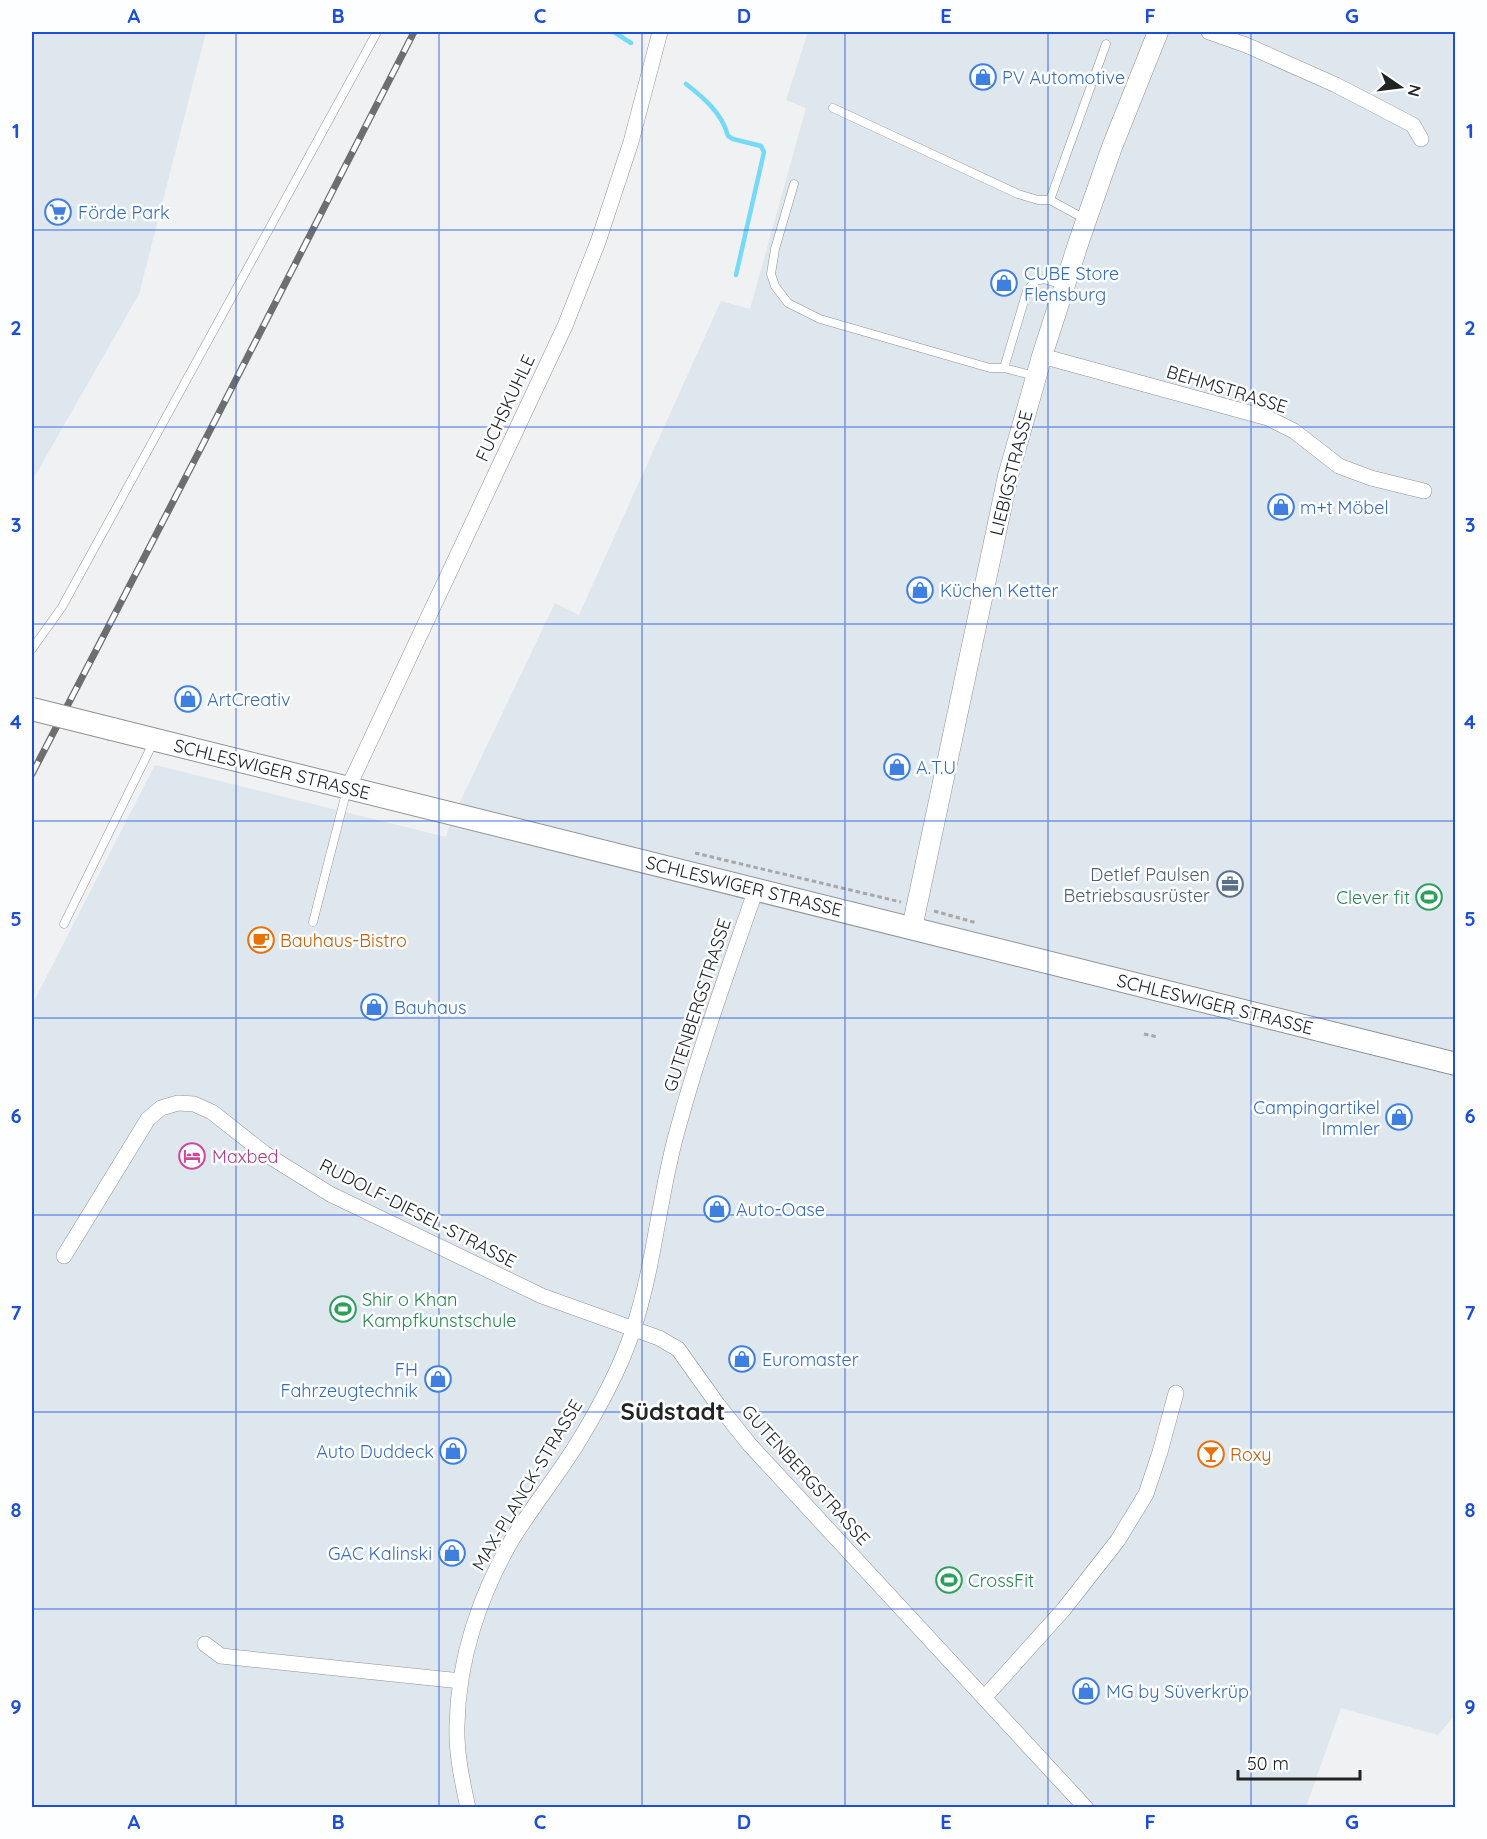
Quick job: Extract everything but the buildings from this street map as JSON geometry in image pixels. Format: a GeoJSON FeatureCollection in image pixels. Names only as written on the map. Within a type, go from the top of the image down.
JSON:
{"type":"FeatureCollection","features":[{"type":"Feature","properties":{"kind":"main road","name":"SCHLESWIGER STRASSE"},"geometry":{"type":"LineString","coordinates":[[32,709],[1455,1064]]}},
{"type":"Feature","properties":{"kind":"street","name":"FUCHSKUHLE"},"geometry":{"type":"LineString","coordinates":[[348,788],[565,326],[598,242],[631,142],[660,32]]}},
{"type":"Feature","properties":{"kind":"street","name":"LIEBIGSTRASSE"},"geometry":{"type":"LineString","coordinates":[[912,928],[1008,476],[1042,356],[1086,220],[1112,147],[1158,32]]}},
{"type":"Feature","properties":{"kind":"street"},"geometry":{"type":"LineString","coordinates":[[1209,32],[1246,45],[1336,85],[1413,124],[1421,139]]}},
{"type":"Feature","properties":{"kind":"street","name":"BEHMSTRASSE"},"geometry":{"type":"LineString","coordinates":[[1042,356],[1268,418],[1294,431],[1339,466],[1371,478],[1424,491]]}},
{"type":"Feature","properties":{"kind":"street","name":"GUTENBERGSTRASSE"},"geometry":{"type":"LineString","coordinates":[[756,889],[678,1128],[664,1187],[648,1277],[634,1329],[659,1338],[678,1349],[717,1405],[750,1445],[1086,1808]]}},
{"type":"Feature","properties":{"kind":"street","name":"RUDOLF-DIESEL-STRASSE"},"geometry":{"type":"LineString","coordinates":[[64,1256],[148,1119],[161,1108],[178,1103],[194,1104],[212,1112],[264,1153],[330,1194],[542,1296],[634,1329]]}},
{"type":"Feature","properties":{"kind":"street","name":"MAX-PLANCK-STRASSE"},"geometry":{"type":"LineString","coordinates":[[468,1808],[460,1774],[457,1725],[461,1681],[469,1640],[478,1613],[497,1567],[523,1523],[576,1445],[620,1363],[634,1329]]}},
{"type":"Feature","properties":{"kind":"street"},"geometry":{"type":"LineString","coordinates":[[984,1698],[1064,1609],[1118,1540],[1146,1494],[1176,1394]]}},
{"type":"Feature","properties":{"kind":"street"},"geometry":{"type":"LineString","coordinates":[[205,1644],[221,1656],[461,1681]]}},
{"type":"Feature","properties":{"kind":"lane"},"geometry":{"type":"LineString","coordinates":[[32,649],[62,608],[377,32]]}},
{"type":"Feature","properties":{"kind":"lane"},"geometry":{"type":"LineString","coordinates":[[1050,200],[1106,44]]}},
{"type":"Feature","properties":{"kind":"lane"},"geometry":{"type":"LineString","coordinates":[[833,108],[1018,194],[1038,200],[1050,200],[1086,220]]}},
{"type":"Feature","properties":{"kind":"lane"},"geometry":{"type":"LineString","coordinates":[[794,184],[775,249],[771,274],[788,303],[820,319],[990,368],[1004,368],[1036,377]]}},
{"type":"Feature","properties":{"kind":"lane"},"geometry":{"type":"LineString","coordinates":[[1004,368],[1027,291],[1035,281],[1044,279],[1065,285]]}},
{"type":"Feature","properties":{"kind":"lane"},"geometry":{"type":"LineString","coordinates":[[64,924],[155,740]]}},
{"type":"Feature","properties":{"kind":"lane"},"geometry":{"type":"LineString","coordinates":[[314,922],[348,788]]}},
{"type":"Feature","properties":{"kind":"path"},"geometry":{"type":"LineString","coordinates":[[1144,1034],[1158,1037]]}},
{"type":"Feature","properties":{"kind":"shaded area"},"geometry":{"type":"Polygon","coordinates":[[[32,32],[206,32],[139,294],[32,481],[32,32]]]}},
{"type":"Feature","properties":{"kind":"shaded area"},"geometry":{"type":"Polygon","coordinates":[[[808,32],[1455,32],[1456,1714],[1438,1735],[1341,1708],[1306,1807],[32,1807],[32,1005],[155,765],[446,837],[450,823],[555,603],[579,615],[721,301],[750,309],[806,108],[786,100],[808,32]]]}},
{"type":"Feature","properties":{"kind":"waterway"},"geometry":{"type":"LineString","coordinates":[[614,32],[631,43]]}},
{"type":"Feature","properties":{"kind":"waterway"},"geometry":{"type":"LineString","coordinates":[[686,84],[717,113],[728,136],[761,146],[764,152],[736,275]]}},
{"type":"Feature","properties":{"kind":"railway"},"geometry":{"type":"LineString","coordinates":[[32,774],[414,32]]}},
{"type":"Feature","properties":{"kind":"place","name":"PV Automotive"},"geometry":{"type":"Point","coordinates":[983,77]}},
{"type":"Feature","properties":{"kind":"place","name":"Förde Park"},"geometry":{"type":"Point","coordinates":[58,212]}},
{"type":"Feature","properties":{"kind":"place","name":"CUBE Store Flensburg"},"geometry":{"type":"Point","coordinates":[1004,283]}},
{"type":"Feature","properties":{"kind":"place","name":"m+t Möbel"},"geometry":{"type":"Point","coordinates":[1281,507]}},
{"type":"Feature","properties":{"kind":"place","name":"Küchen Ketter"},"geometry":{"type":"Point","coordinates":[920,590]}},
{"type":"Feature","properties":{"kind":"place","name":"ArtCreativ"},"geometry":{"type":"Point","coordinates":[188,699]}},
{"type":"Feature","properties":{"kind":"place","name":"A.T.U"},"geometry":{"type":"Point","coordinates":[897,767]}},
{"type":"Feature","properties":{"kind":"place","name":"Detlef Paulsen Betriebsausrüster"},"geometry":{"type":"Point","coordinates":[1230,884]}},
{"type":"Feature","properties":{"kind":"place","name":"Clever fit"},"geometry":{"type":"Point","coordinates":[1429,897]}},
{"type":"Feature","properties":{"kind":"place","name":"Bauhaus-Bistro"},"geometry":{"type":"Point","coordinates":[261,940]}},
{"type":"Feature","properties":{"kind":"place","name":"Bauhaus"},"geometry":{"type":"Point","coordinates":[374,1007]}},
{"type":"Feature","properties":{"kind":"place","name":"Campingartikel Immler"},"geometry":{"type":"Point","coordinates":[1399,1117]}},
{"type":"Feature","properties":{"kind":"place","name":"Maxbed"},"geometry":{"type":"Point","coordinates":[192,1156]}},
{"type":"Feature","properties":{"kind":"place","name":"Auto-Oase"},"geometry":{"type":"Point","coordinates":[717,1209]}},
{"type":"Feature","properties":{"kind":"place","name":"Shir o Khan Kampfkunstschule"},"geometry":{"type":"Point","coordinates":[343,1309]}},
{"type":"Feature","properties":{"kind":"place","name":"Euromaster"},"geometry":{"type":"Point","coordinates":[742,1359]}},
{"type":"Feature","properties":{"kind":"place","name":"FH Fahrzeugtechnik"},"geometry":{"type":"Point","coordinates":[438,1379]}},
{"type":"Feature","properties":{"kind":"place","name":"Auto Duddeck"},"geometry":{"type":"Point","coordinates":[453,1451]}},
{"type":"Feature","properties":{"kind":"place","name":"Roxy"},"geometry":{"type":"Point","coordinates":[1211,1454]}},
{"type":"Feature","properties":{"kind":"place","name":"GAC Kalinski"},"geometry":{"type":"Point","coordinates":[452,1553]}},
{"type":"Feature","properties":{"kind":"place","name":"CrossFit"},"geometry":{"type":"Point","coordinates":[949,1580]}},
{"type":"Feature","properties":{"kind":"place","name":"MG by Süverkrüp"},"geometry":{"type":"Point","coordinates":[1086,1691]}},
{"type":"Feature","properties":{"kind":"district","name":"Südstadt"},"geometry":{"type":"Point","coordinates":[673,1411]}}]}
